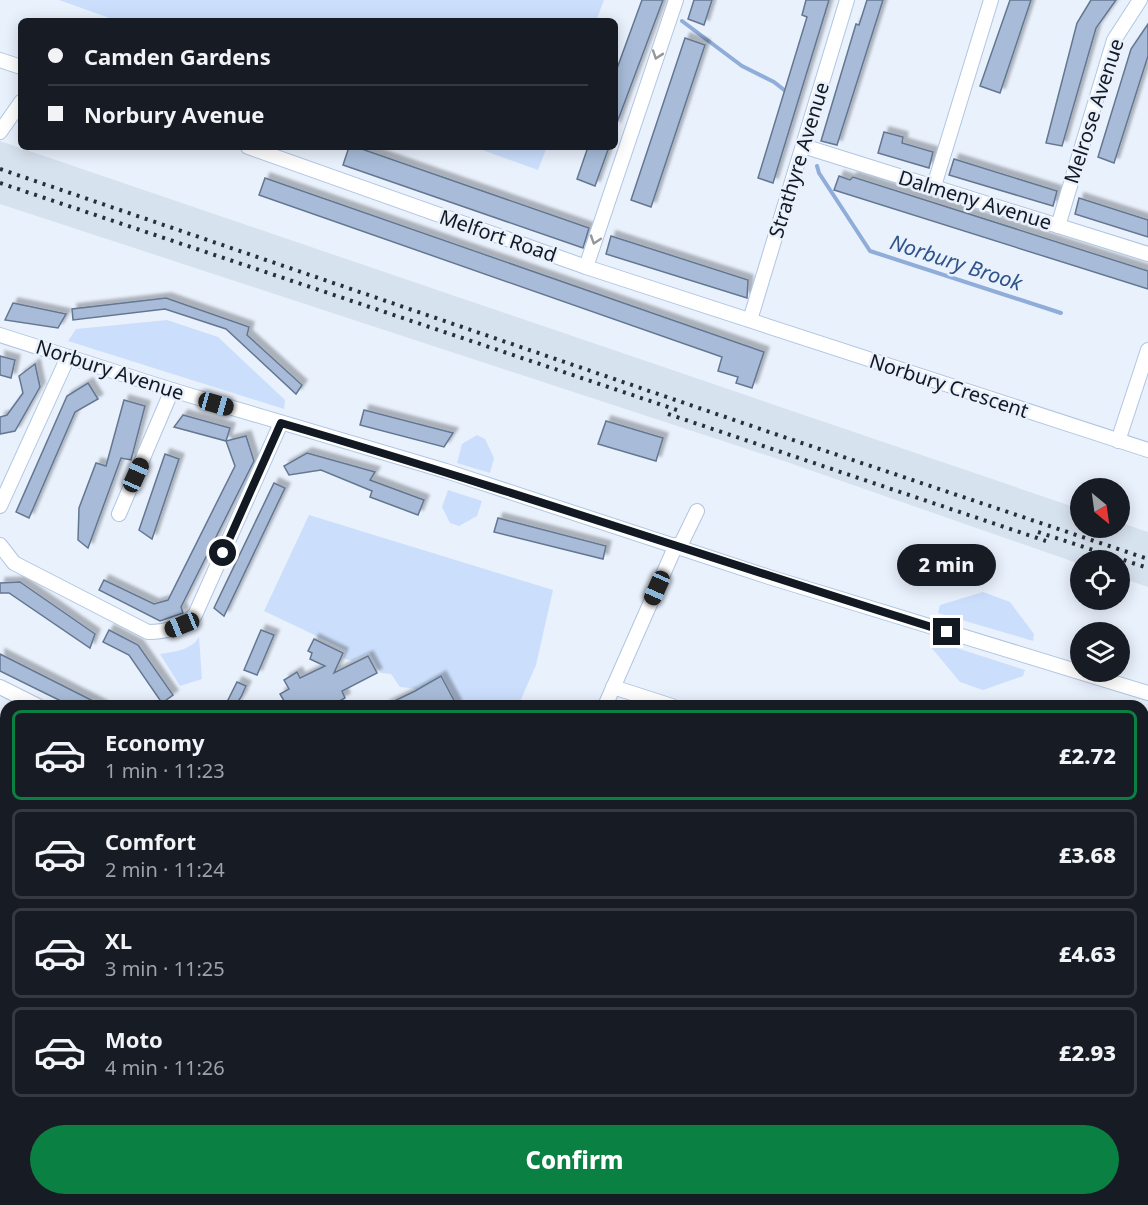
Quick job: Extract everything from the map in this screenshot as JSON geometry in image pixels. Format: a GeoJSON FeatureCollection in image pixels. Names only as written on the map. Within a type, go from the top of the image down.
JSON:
{"type":"FeatureCollection","features":[{"type":"Feature","properties":{"kind":"street"},"geometry":{"type":"LineString","coordinates":[[586,267],[676,0]]}},
{"type":"Feature","properties":{"kind":"street","name":"Strathyre Avenue"},"geometry":{"type":"LineString","coordinates":[[750,320],[847,0]]}},
{"type":"Feature","properties":{"kind":"street"},"geometry":{"type":"LineString","coordinates":[[934,186],[991,0]]}},
{"type":"Feature","properties":{"kind":"street","name":"Melrose Avenue"},"geometry":{"type":"LineString","coordinates":[[1058,225],[1114,40],[1140,0]]}},
{"type":"Feature","properties":{"kind":"street"},"geometry":{"type":"LineString","coordinates":[[0,60],[18,66]]}},
{"type":"Feature","properties":{"kind":"street"},"geometry":{"type":"LineString","coordinates":[[0,132],[18,106]]}},
{"type":"Feature","properties":{"kind":"street","name":"Dalmeny Avenue"},"geometry":{"type":"LineString","coordinates":[[803,146],[1148,254]]}},
{"type":"Feature","properties":{"kind":"street","name":"Melfort Road"},"geometry":{"type":"LineString","coordinates":[[256,150],[586,267],[750,320]]}},
{"type":"Feature","properties":{"kind":"street","name":"Norbury Crescent"},"geometry":{"type":"LineString","coordinates":[[750,320],[1148,450]]}},
{"type":"Feature","properties":{"kind":"street","name":"Norbury Avenue"},"geometry":{"type":"LineString","coordinates":[[0,335],[172,390],[446,471],[678,545],[769,577],[1148,693]]}},
{"type":"Feature","properties":{"kind":"street"},"geometry":{"type":"LineString","coordinates":[[1118,441],[1148,350]]}},
{"type":"Feature","properties":{"kind":"street"},"geometry":{"type":"LineString","coordinates":[[0,506],[68,357]]}},
{"type":"Feature","properties":{"kind":"street"},"geometry":{"type":"LineString","coordinates":[[119,514],[172,390]]}},
{"type":"Feature","properties":{"kind":"street"},"geometry":{"type":"LineString","coordinates":[[0,545],[14,563],[148,632],[164,632],[182,625],[195,615],[281,423]]}},
{"type":"Feature","properties":{"kind":"street"},"geometry":{"type":"LineString","coordinates":[[608,700],[678,545],[697,511]]}},
{"type":"Feature","properties":{"kind":"street"},"geometry":{"type":"LineString","coordinates":[[0,687],[26,700]]}},
{"type":"Feature","properties":{"kind":"street"},"geometry":{"type":"LineString","coordinates":[[614,687],[654,700]]}},
{"type":"Feature","properties":{"kind":"shaded area"},"geometry":{"type":"Polygon","coordinates":[[[59,0],[604,0],[597,18],[110,18],[59,0]]]}},
{"type":"Feature","properties":{"kind":"shaded area"},"geometry":{"type":"Polygon","coordinates":[[[0,141],[18,147],[18,150],[26,150],[1070,506],[1070,538],[1130,538],[1130,526],[1148,532],[1148,587],[1130,581],[1130,550],[1070,550],[1070,561],[784,461],[0,204],[0,141]]]}},
{"type":"Feature","properties":{"kind":"shaded area"},"geometry":{"type":"Polygon","coordinates":[[[482,150],[546,150],[538,170],[482,150]]]}},
{"type":"Feature","properties":{"kind":"shaded area"},"geometry":{"type":"Polygon","coordinates":[[[167,320],[218,337],[285,400],[284,409],[68,341],[76,329],[167,320]]]}},
{"type":"Feature","properties":{"kind":"shaded area"},"geometry":{"type":"Polygon","coordinates":[[[477,435],[485,439],[494,458],[490,473],[457,463],[462,444],[477,435]]]}},
{"type":"Feature","properties":{"kind":"shaded area"},"geometry":{"type":"Polygon","coordinates":[[[448,490],[482,501],[477,516],[459,526],[450,523],[442,507],[448,490]]]}},
{"type":"Feature","properties":{"kind":"shaded area"},"geometry":{"type":"Polygon","coordinates":[[[309,515],[553,590],[536,665],[521,700],[454,700],[442,676],[417,689],[400,687],[391,674],[381,673],[369,653],[352,661],[343,658],[346,650],[264,611],[309,515]]]}},
{"type":"Feature","properties":{"kind":"shaded area"},"geometry":{"type":"Polygon","coordinates":[[[983,592],[1010,602],[1034,634],[1033,641],[938,613],[940,605],[983,592]]]}},
{"type":"Feature","properties":{"kind":"shaded area"},"geometry":{"type":"Polygon","coordinates":[[[199,637],[202,679],[180,686],[160,654],[187,648],[199,637]]]}},
{"type":"Feature","properties":{"kind":"shaded area"},"geometry":{"type":"Polygon","coordinates":[[[932,640],[1025,670],[1023,676],[983,690],[960,682],[930,646],[932,640]]]}},
{"type":"Feature","properties":{"kind":"building"},"geometry":{"type":"Polygon","coordinates":[[[642,0],[663,0],[618,120],[618,66],[642,0]]]}},
{"type":"Feature","properties":{"kind":"building"},"geometry":{"type":"Polygon","coordinates":[[[694,0],[712,0],[704,25],[688,19],[694,0]]]}},
{"type":"Feature","properties":{"kind":"building"},"geometry":{"type":"Polygon","coordinates":[[[806,0],[829,0],[773,183],[758,178],[807,17],[802,15],[806,0]]]}},
{"type":"Feature","properties":{"kind":"building"},"geometry":{"type":"Polygon","coordinates":[[[867,0],[883,0],[837,145],[821,141],[856,24],[859,25],[867,0]]]}},
{"type":"Feature","properties":{"kind":"building"},"geometry":{"type":"Polygon","coordinates":[[[1010,0],[1031,0],[1000,93],[980,86],[1010,0]]]}},
{"type":"Feature","properties":{"kind":"building"},"geometry":{"type":"Polygon","coordinates":[[[1091,0],[1116,0],[1096,28],[1062,146],[1046,143],[1077,23],[1091,0]]]}},
{"type":"Feature","properties":{"kind":"building"},"geometry":{"type":"Polygon","coordinates":[[[1148,24],[1148,56],[1114,163],[1098,157],[1131,49],[1148,24]]]}},
{"type":"Feature","properties":{"kind":"building"},"geometry":{"type":"Polygon","coordinates":[[[685,38],[705,45],[651,207],[631,200],[685,38]]]}},
{"type":"Feature","properties":{"kind":"building"},"geometry":{"type":"Polygon","coordinates":[[[884,132],[903,137],[902,143],[933,152],[929,168],[878,153],[884,132]]]}},
{"type":"Feature","properties":{"kind":"building"},"geometry":{"type":"Polygon","coordinates":[[[348,150],[365,150],[589,228],[583,248],[343,165],[348,150]]]}},
{"type":"Feature","properties":{"kind":"building"},"geometry":{"type":"Polygon","coordinates":[[[587,150],[608,150],[595,186],[577,179],[587,150]]]}},
{"type":"Feature","properties":{"kind":"building"},"geometry":{"type":"Polygon","coordinates":[[[954,159],[1057,191],[1053,206],[949,175],[954,159]]]}},
{"type":"Feature","properties":{"kind":"building"},"geometry":{"type":"Polygon","coordinates":[[[839,176],[850,180],[853,177],[1148,271],[1148,289],[834,190],[839,176]]]}},
{"type":"Feature","properties":{"kind":"building"},"geometry":{"type":"Polygon","coordinates":[[[265,178],[764,352],[752,388],[736,383],[738,377],[718,371],[722,357],[259,195],[265,178]]]}},
{"type":"Feature","properties":{"kind":"building"},"geometry":{"type":"Polygon","coordinates":[[[1079,198],[1148,220],[1148,237],[1075,214],[1079,198]]]}},
{"type":"Feature","properties":{"kind":"building"},"geometry":{"type":"Polygon","coordinates":[[[611,236],[748,280],[747,298],[606,254],[611,236]]]}},
{"type":"Feature","properties":{"kind":"building"},"geometry":{"type":"Polygon","coordinates":[[[166,298],[249,327],[247,335],[302,385],[296,394],[226,329],[165,309],[73,320],[72,309],[166,298]]]}},
{"type":"Feature","properties":{"kind":"building"},"geometry":{"type":"Polygon","coordinates":[[[13,303],[66,314],[58,328],[5,320],[13,303]]]}},
{"type":"Feature","properties":{"kind":"building"},"geometry":{"type":"Polygon","coordinates":[[[0,356],[15,360],[11,378],[0,375],[0,356]]]}},
{"type":"Feature","properties":{"kind":"building"},"geometry":{"type":"Polygon","coordinates":[[[35,364],[40,387],[15,431],[0,434],[0,417],[7,415],[23,393],[19,376],[35,364]]]}},
{"type":"Feature","properties":{"kind":"building"},"geometry":{"type":"Polygon","coordinates":[[[88,383],[98,399],[75,412],[29,518],[16,512],[67,396],[88,383]]]}},
{"type":"Feature","properties":{"kind":"building"},"geometry":{"type":"Polygon","coordinates":[[[124,400],[145,406],[131,460],[121,458],[88,548],[78,540],[79,508],[96,463],[106,466],[124,400]]]}},
{"type":"Feature","properties":{"kind":"building"},"geometry":{"type":"Polygon","coordinates":[[[364,410],[453,433],[444,447],[360,425],[364,410]]]}},
{"type":"Feature","properties":{"kind":"building"},"geometry":{"type":"Polygon","coordinates":[[[183,415],[230,428],[226,441],[174,427],[183,415]]]}},
{"type":"Feature","properties":{"kind":"building"},"geometry":{"type":"Polygon","coordinates":[[[606,421],[663,438],[656,461],[598,444],[606,421]]]}},
{"type":"Feature","properties":{"kind":"building"},"geometry":{"type":"Polygon","coordinates":[[[246,436],[254,461],[181,607],[183,613],[160,621],[99,590],[104,580],[154,604],[168,600],[235,466],[226,441],[246,436]]]}},
{"type":"Feature","properties":{"kind":"building"},"geometry":{"type":"Polygon","coordinates":[[[307,453],[375,472],[370,480],[424,500],[418,515],[370,497],[372,491],[321,470],[289,475],[284,466],[307,453]]]}},
{"type":"Feature","properties":{"kind":"building"},"geometry":{"type":"Polygon","coordinates":[[[165,454],[179,459],[152,539],[139,530],[165,454]]]}},
{"type":"Feature","properties":{"kind":"building"},"geometry":{"type":"Polygon","coordinates":[[[274,483],[285,488],[224,616],[214,608],[274,483]]]}},
{"type":"Feature","properties":{"kind":"building"},"geometry":{"type":"Polygon","coordinates":[[[498,518],[606,546],[603,559],[494,532],[498,518]]]}},
{"type":"Feature","properties":{"kind":"building"},"geometry":{"type":"Polygon","coordinates":[[[20,582],[95,634],[90,648],[9,593],[0,593],[0,583],[20,582]]]}},
{"type":"Feature","properties":{"kind":"building"},"geometry":{"type":"Polygon","coordinates":[[[109,630],[138,645],[173,695],[166,700],[160,700],[129,655],[103,642],[109,630]]]}},
{"type":"Feature","properties":{"kind":"building"},"geometry":{"type":"Polygon","coordinates":[[[261,630],[274,635],[257,675],[244,670],[261,630]]]}},
{"type":"Feature","properties":{"kind":"building"},"geometry":{"type":"Polygon","coordinates":[[[314,639],[343,653],[334,673],[368,656],[377,673],[342,691],[345,698],[341,700],[284,700],[280,694],[289,689],[284,680],[297,672],[300,678],[325,666],[310,659],[312,653],[308,651],[314,639]]]}},
{"type":"Feature","properties":{"kind":"building"},"geometry":{"type":"Polygon","coordinates":[[[0,654],[91,700],[59,700],[0,671],[0,654]]]}},
{"type":"Feature","properties":{"kind":"building"},"geometry":{"type":"Polygon","coordinates":[[[441,676],[454,700],[396,700],[441,676]]]}},
{"type":"Feature","properties":{"kind":"building"},"geometry":{"type":"Polygon","coordinates":[[[237,682],[246,686],[239,700],[228,700],[237,682]]]}},
{"type":"Feature","properties":{"kind":"waterway","name":"Norbury Brook"},"geometry":{"type":"LineString","coordinates":[[682,21],[742,66],[774,82],[788,93]]}},
{"type":"Feature","properties":{"kind":"waterway","name":"Norbury Brook"},"geometry":{"type":"LineString","coordinates":[[817,166],[819,173],[870,251],[1061,313]]}},
{"type":"Feature","properties":{"kind":"railway"},"geometry":{"type":"LineString","coordinates":[[0,169],[1148,559]]}},
{"type":"Feature","properties":{"kind":"railway"},"geometry":{"type":"LineString","coordinates":[[0,183],[680,411]]}},
{"type":"Feature","properties":{"kind":"railway"},"geometry":{"type":"LineString","coordinates":[[668,414],[1046,541]]}},
{"type":"Feature","properties":{"kind":"railway"},"geometry":{"type":"LineString","coordinates":[[1038,532],[1148,568]]}},
{"type":"Feature","properties":{"kind":"route"},"geometry":{"type":"LineString","coordinates":[[223,553],[281,423],[446,471],[769,577],[947,632]]}}]}
